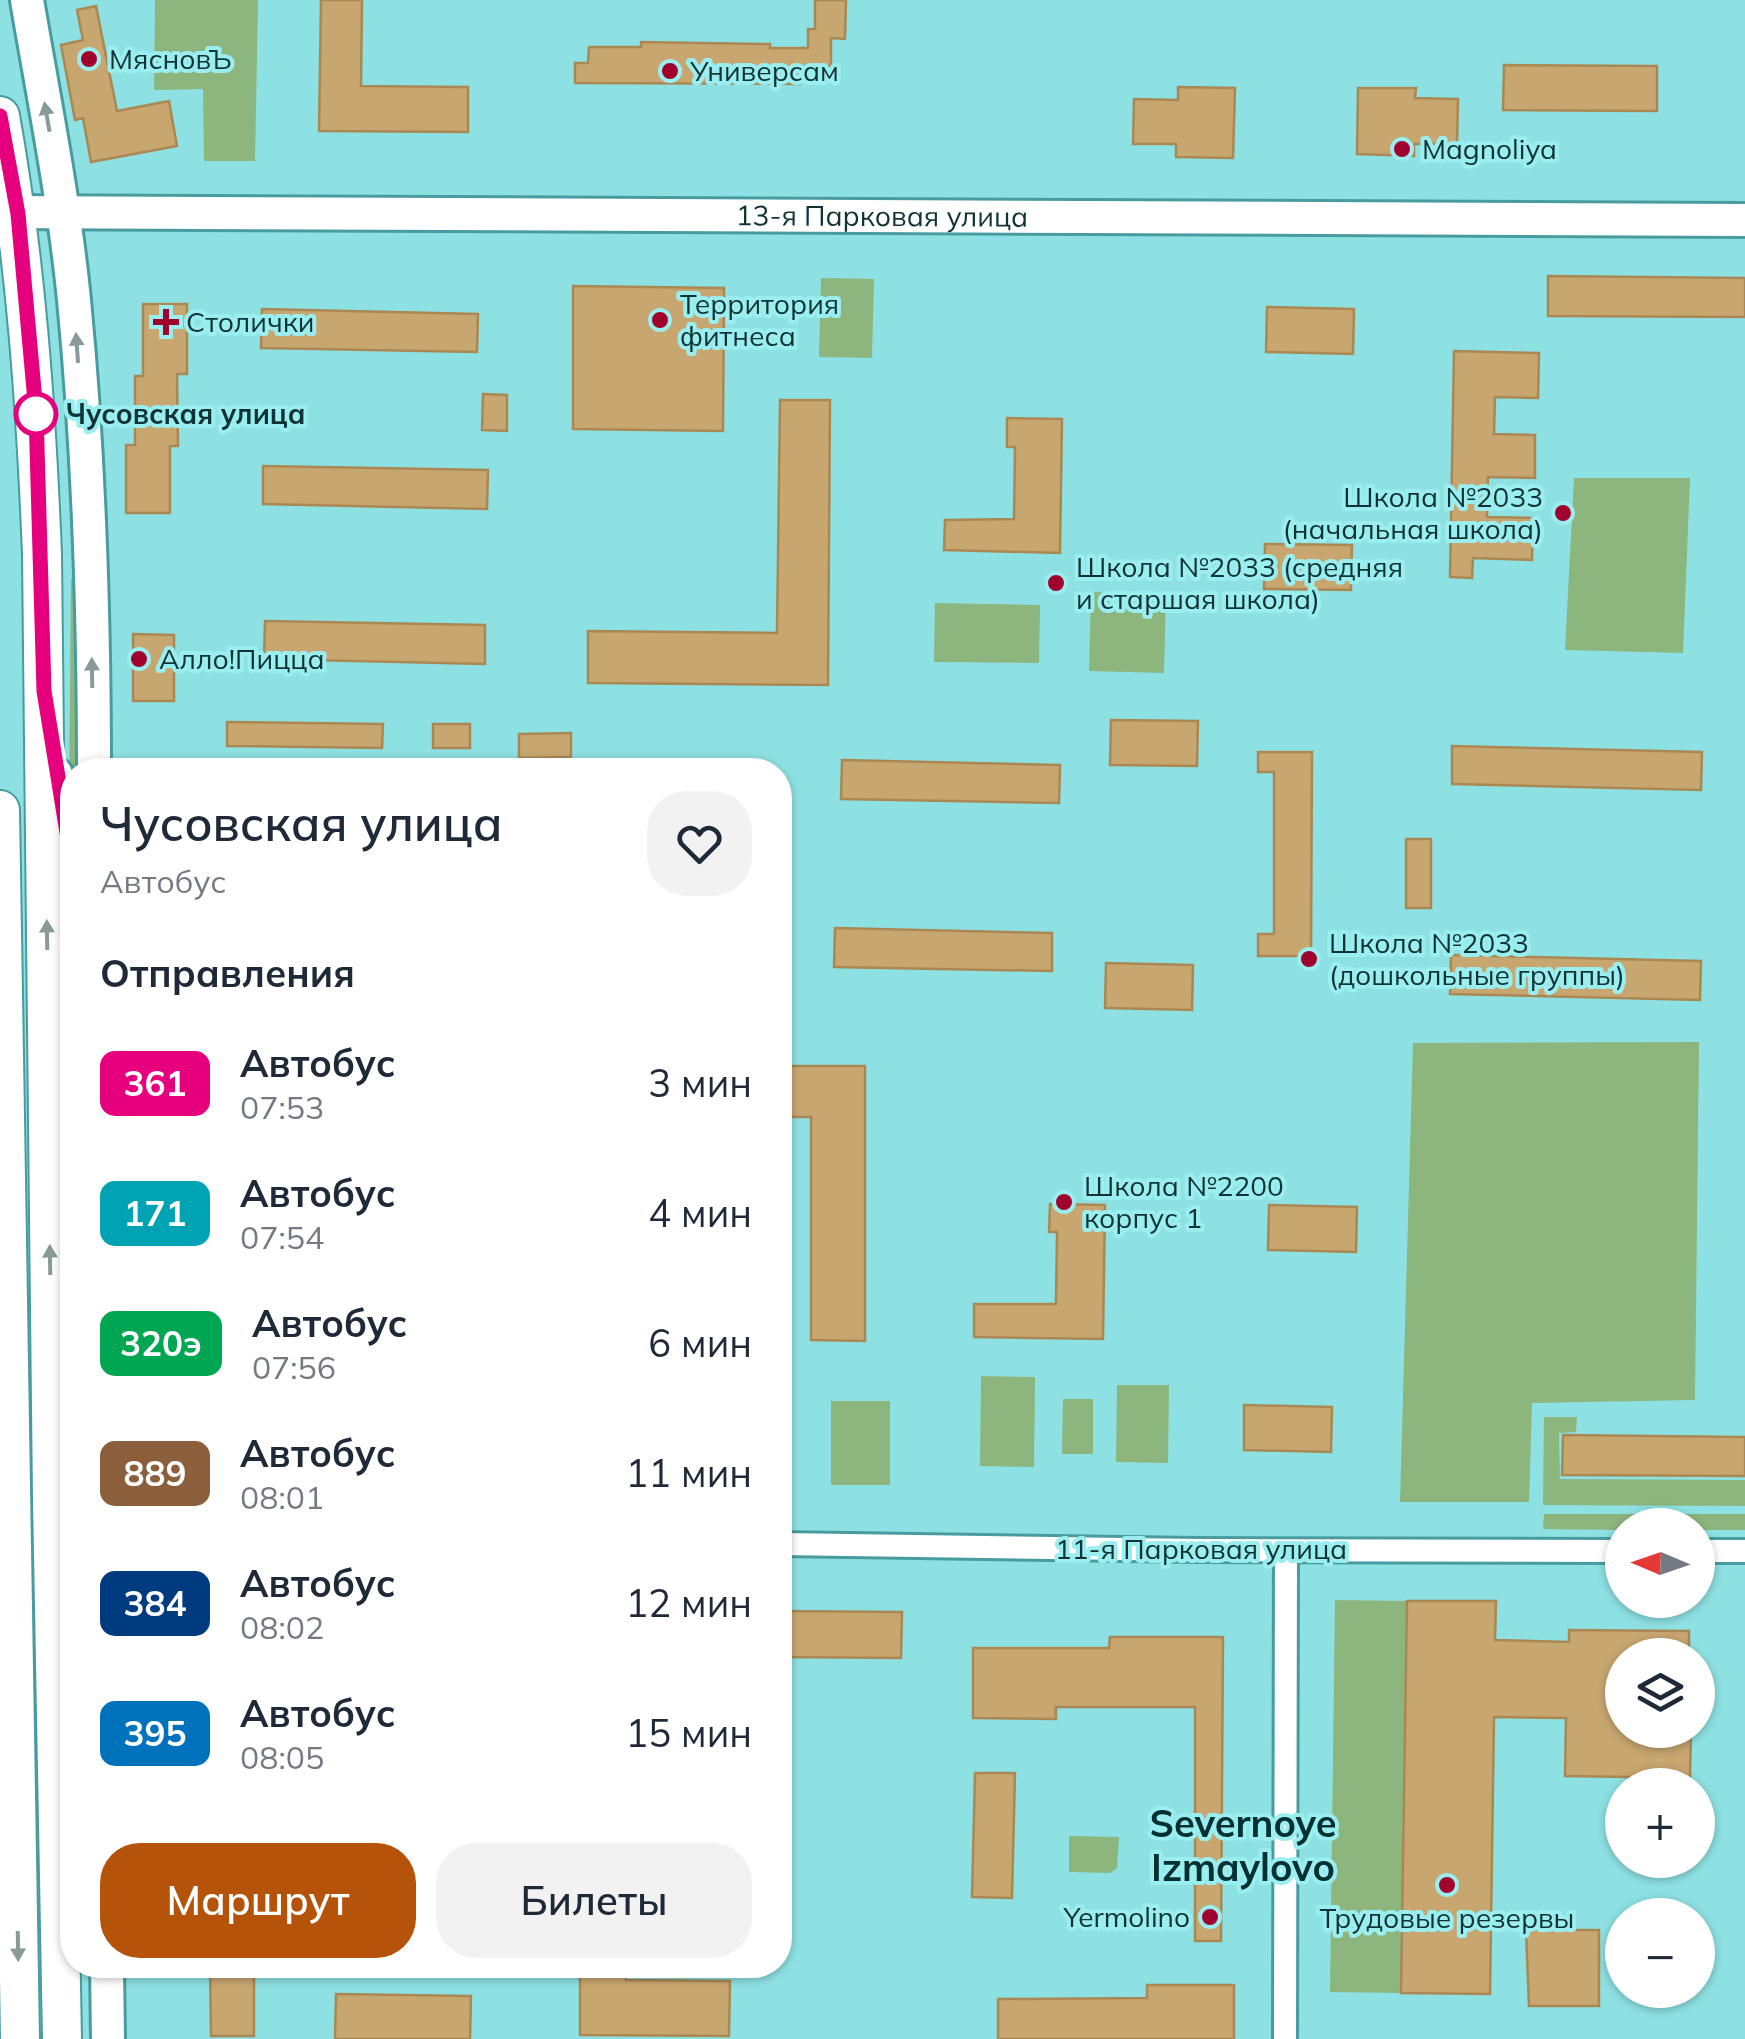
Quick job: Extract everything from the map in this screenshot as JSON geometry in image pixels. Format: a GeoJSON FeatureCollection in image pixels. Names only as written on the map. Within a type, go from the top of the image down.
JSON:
{"type":"FeatureCollection","features":[{"type":"Feature","properties":{"kind":"main road"},"geometry":{"type":"LineString","coordinates":[[0,116],[36,412],[44,691],[60,1931]]}},
{"type":"Feature","properties":{"kind":"main road"},"geometry":{"type":"LineString","coordinates":[[0,810],[20,2039]]}},
{"type":"Feature","properties":{"kind":"main road"},"geometry":{"type":"LineString","coordinates":[[61,1978],[62,2039]]}},
{"type":"Feature","properties":{"kind":"street"},"geometry":{"type":"LineString","coordinates":[[27,0],[64,213],[81,392],[94,758]]}},
{"type":"Feature","properties":{"kind":"street","name":"13-я Парковая улица"},"geometry":{"type":"LineString","coordinates":[[9,213],[1745,220]]}},
{"type":"Feature","properties":{"kind":"street"},"geometry":{"type":"LineString","coordinates":[[44,691],[60,789]]}},
{"type":"Feature","properties":{"kind":"street","name":"11-я Парковая улица"},"geometry":{"type":"LineString","coordinates":[[792,1544],[1605,1551]]}},
{"type":"Feature","properties":{"kind":"street"},"geometry":{"type":"LineString","coordinates":[[1285,2039],[1286,1550]]}},
{"type":"Feature","properties":{"kind":"street"},"geometry":{"type":"LineString","coordinates":[[1715,1551],[1745,1551]]}},
{"type":"Feature","properties":{"kind":"street"},"geometry":{"type":"LineString","coordinates":[[107,1978],[108,2039]]}},
{"type":"Feature","properties":{"kind":"green space"},"geometry":{"type":"Polygon","coordinates":[[[155,0],[258,0],[255,161],[204,161],[203,89],[154,90],[155,0]]]}},
{"type":"Feature","properties":{"kind":"green space"},"geometry":{"type":"Polygon","coordinates":[[[821,278],[874,279],[872,358],[819,357],[821,278]]]}},
{"type":"Feature","properties":{"kind":"green space"},"geometry":{"type":"Polygon","coordinates":[[[1574,478],[1690,478],[1683,653],[1565,650],[1574,478]]]}},
{"type":"Feature","properties":{"kind":"green space"},"geometry":{"type":"Polygon","coordinates":[[[71,578],[78,581],[79,758],[69,758],[71,578]]]}},
{"type":"Feature","properties":{"kind":"green space"},"geometry":{"type":"Polygon","coordinates":[[[1091,592],[1166,594],[1164,673],[1089,671],[1091,592]]]}},
{"type":"Feature","properties":{"kind":"green space"},"geometry":{"type":"Polygon","coordinates":[[[935,603],[1040,605],[1039,663],[934,662],[935,603]]]}},
{"type":"Feature","properties":{"kind":"green space"},"geometry":{"type":"Polygon","coordinates":[[[1699,1042],[1695,1400],[1532,1403],[1529,1502],[1400,1502],[1413,1043],[1699,1042]]]}},
{"type":"Feature","properties":{"kind":"green space"},"geometry":{"type":"Polygon","coordinates":[[[981,1376],[1035,1377],[1034,1467],[980,1466],[981,1376]]]}},
{"type":"Feature","properties":{"kind":"green space"},"geometry":{"type":"Polygon","coordinates":[[[1117,1385],[1169,1385],[1168,1463],[1116,1462],[1117,1385]]]}},
{"type":"Feature","properties":{"kind":"green space"},"geometry":{"type":"Polygon","coordinates":[[[1063,1399],[1093,1399],[1093,1454],[1062,1454],[1063,1399]]]}},
{"type":"Feature","properties":{"kind":"green space"},"geometry":{"type":"Polygon","coordinates":[[[831,1401],[890,1401],[890,1485],[831,1485],[831,1401]]]}},
{"type":"Feature","properties":{"kind":"green space"},"geometry":{"type":"Polygon","coordinates":[[[1544,1417],[1577,1417],[1576,1432],[1559,1433],[1560,1479],[1745,1480],[1745,1506],[1543,1505],[1544,1417]]]}},
{"type":"Feature","properties":{"kind":"green space"},"geometry":{"type":"Polygon","coordinates":[[[1544,1514],[1605,1514],[1605,1530],[1543,1529],[1544,1514]]]}},
{"type":"Feature","properties":{"kind":"green space"},"geometry":{"type":"Polygon","coordinates":[[[1715,1514],[1745,1514],[1745,1530],[1715,1530],[1715,1514]]]}},
{"type":"Feature","properties":{"kind":"green space"},"geometry":{"type":"Polygon","coordinates":[[[1335,1600],[1407,1601],[1401,1993],[1330,1992],[1335,1600]]]}},
{"type":"Feature","properties":{"kind":"green space"},"geometry":{"type":"Polygon","coordinates":[[[1069,1836],[1119,1837],[1117,1868],[1110,1873],[1069,1872],[1069,1836]]]}},
{"type":"Feature","properties":{"kind":"building"},"geometry":{"type":"Polygon","coordinates":[[[321,0],[362,0],[361,86],[468,87],[468,132],[319,131],[321,0]]]}},
{"type":"Feature","properties":{"kind":"building"},"geometry":{"type":"Polygon","coordinates":[[[815,0],[846,0],[845,39],[831,38],[831,66],[800,66],[800,84],[575,83],[575,63],[588,63],[589,47],[641,47],[641,42],[808,48],[808,29],[815,29],[815,0]]]}},
{"type":"Feature","properties":{"kind":"building"},"geometry":{"type":"Polygon","coordinates":[[[96,6],[117,111],[169,101],[177,146],[91,162],[83,118],[75,120],[61,45],[83,40],[77,10],[96,6]]]}},
{"type":"Feature","properties":{"kind":"building"},"geometry":{"type":"Polygon","coordinates":[[[1504,65],[1657,66],[1657,111],[1503,110],[1504,65]]]}},
{"type":"Feature","properties":{"kind":"building"},"geometry":{"type":"Polygon","coordinates":[[[1178,87],[1235,88],[1233,158],[1176,157],[1176,144],[1133,144],[1134,99],[1178,100],[1178,87]]]}},
{"type":"Feature","properties":{"kind":"building"},"geometry":{"type":"Polygon","coordinates":[[[1358,88],[1416,88],[1415,98],[1458,99],[1457,144],[1414,144],[1414,156],[1357,154],[1358,88]]]}},
{"type":"Feature","properties":{"kind":"building"},"geometry":{"type":"Polygon","coordinates":[[[1548,276],[1745,278],[1745,317],[1548,316],[1548,276]]]}},
{"type":"Feature","properties":{"kind":"building"},"geometry":{"type":"Polygon","coordinates":[[[573,286],[724,288],[723,431],[573,429],[573,286]]]}},
{"type":"Feature","properties":{"kind":"building"},"geometry":{"type":"Polygon","coordinates":[[[143,304],[187,304],[187,374],[177,374],[178,446],[170,446],[170,513],[126,513],[126,445],[135,445],[135,376],[143,376],[143,304]]]}},
{"type":"Feature","properties":{"kind":"building"},"geometry":{"type":"Polygon","coordinates":[[[1267,307],[1354,309],[1353,354],[1266,352],[1267,307]]]}},
{"type":"Feature","properties":{"kind":"building"},"geometry":{"type":"Polygon","coordinates":[[[262,309],[478,314],[477,352],[261,348],[262,309]]]}},
{"type":"Feature","properties":{"kind":"building"},"geometry":{"type":"Polygon","coordinates":[[[1454,351],[1539,353],[1538,398],[1495,397],[1494,434],[1535,435],[1535,478],[1488,477],[1487,517],[1533,518],[1532,560],[1473,558],[1472,578],[1450,577],[1454,351]]]}},
{"type":"Feature","properties":{"kind":"building"},"geometry":{"type":"Polygon","coordinates":[[[483,394],[507,395],[507,431],[482,430],[483,394]]]}},
{"type":"Feature","properties":{"kind":"building"},"geometry":{"type":"Polygon","coordinates":[[[780,400],[830,400],[828,685],[588,683],[588,631],[777,633],[780,400]]]}},
{"type":"Feature","properties":{"kind":"building"},"geometry":{"type":"Polygon","coordinates":[[[1007,418],[1062,419],[1060,553],[944,550],[945,520],[1014,519],[1015,447],[1007,447],[1007,418]]]}},
{"type":"Feature","properties":{"kind":"building"},"geometry":{"type":"Polygon","coordinates":[[[263,466],[488,470],[487,509],[263,504],[263,466]]]}},
{"type":"Feature","properties":{"kind":"building"},"geometry":{"type":"Polygon","coordinates":[[[1265,544],[1352,545],[1351,590],[1264,589],[1265,544]]]}},
{"type":"Feature","properties":{"kind":"building"},"geometry":{"type":"Polygon","coordinates":[[[265,621],[485,625],[485,664],[264,659],[265,621]]]}},
{"type":"Feature","properties":{"kind":"building"},"geometry":{"type":"Polygon","coordinates":[[[133,634],[174,635],[174,701],[133,701],[133,634]]]}},
{"type":"Feature","properties":{"kind":"building"},"geometry":{"type":"Polygon","coordinates":[[[1111,720],[1198,721],[1197,766],[1110,765],[1111,720]]]}},
{"type":"Feature","properties":{"kind":"building"},"geometry":{"type":"Polygon","coordinates":[[[227,722],[383,724],[382,748],[227,746],[227,722]]]}},
{"type":"Feature","properties":{"kind":"building"},"geometry":{"type":"Polygon","coordinates":[[[433,724],[470,724],[470,748],[433,748],[433,724]]]}},
{"type":"Feature","properties":{"kind":"building"},"geometry":{"type":"Polygon","coordinates":[[[571,733],[571,757],[519,758],[519,734],[571,733]]]}},
{"type":"Feature","properties":{"kind":"building"},"geometry":{"type":"Polygon","coordinates":[[[1452,746],[1702,752],[1701,790],[1452,784],[1452,746]]]}},
{"type":"Feature","properties":{"kind":"building"},"geometry":{"type":"Polygon","coordinates":[[[1258,752],[1312,752],[1311,956],[1258,956],[1258,934],[1274,934],[1274,772],[1258,772],[1258,752]]]}},
{"type":"Feature","properties":{"kind":"building"},"geometry":{"type":"Polygon","coordinates":[[[842,760],[1060,765],[1059,803],[841,799],[842,760]]]}},
{"type":"Feature","properties":{"kind":"building"},"geometry":{"type":"Polygon","coordinates":[[[1406,839],[1431,839],[1431,908],[1406,908],[1406,839]]]}},
{"type":"Feature","properties":{"kind":"building"},"geometry":{"type":"Polygon","coordinates":[[[835,928],[1052,933],[1052,971],[834,967],[835,928]]]}},
{"type":"Feature","properties":{"kind":"building"},"geometry":{"type":"Polygon","coordinates":[[[1451,955],[1701,961],[1700,1000],[1450,994],[1451,955]]]}},
{"type":"Feature","properties":{"kind":"building"},"geometry":{"type":"Polygon","coordinates":[[[1106,963],[1193,965],[1192,1010],[1105,1008],[1106,963]]]}},
{"type":"Feature","properties":{"kind":"building"},"geometry":{"type":"Polygon","coordinates":[[[792,1066],[865,1066],[865,1341],[811,1340],[811,1117],[792,1117],[792,1066]]]}},
{"type":"Feature","properties":{"kind":"building"},"geometry":{"type":"Polygon","coordinates":[[[1050,1204],[1105,1205],[1103,1339],[974,1337],[974,1304],[1056,1304],[1057,1232],[1049,1232],[1050,1204]]]}},
{"type":"Feature","properties":{"kind":"building"},"geometry":{"type":"Polygon","coordinates":[[[1269,1205],[1357,1207],[1356,1252],[1268,1250],[1269,1205]]]}},
{"type":"Feature","properties":{"kind":"building"},"geometry":{"type":"Polygon","coordinates":[[[1244,1405],[1332,1407],[1331,1452],[1244,1450],[1244,1405]]]}},
{"type":"Feature","properties":{"kind":"building"},"geometry":{"type":"Polygon","coordinates":[[[1563,1435],[1745,1437],[1745,1476],[1562,1475],[1563,1435]]]}},
{"type":"Feature","properties":{"kind":"building","name":"Трудовые резервы"},"geometry":{"type":"Polygon","coordinates":[[[1407,1601],[1496,1601],[1495,1640],[1569,1642],[1569,1630],[1689,1631],[1689,1638],[1605,1638],[1605,1748],[1691,1748],[1690,1768],[1605,1768],[1605,1777],[1565,1776],[1566,1718],[1494,1717],[1490,1994],[1401,1993],[1407,1601]]]}},
{"type":"Feature","properties":{"kind":"building"},"geometry":{"type":"Polygon","coordinates":[[[792,1611],[902,1612],[901,1658],[792,1657],[792,1611]]]}},
{"type":"Feature","properties":{"kind":"building"},"geometry":{"type":"Polygon","coordinates":[[[1110,1637],[1223,1637],[1221,1941],[1195,1941],[1195,1707],[1056,1707],[1056,1719],[973,1718],[973,1648],[1109,1648],[1110,1637]]]}},
{"type":"Feature","properties":{"kind":"building"},"geometry":{"type":"Polygon","coordinates":[[[975,1773],[1015,1773],[1012,1898],[972,1897],[975,1773]]]}},
{"type":"Feature","properties":{"kind":"building"},"geometry":{"type":"Polygon","coordinates":[[[1526,1930],[1599,1930],[1599,2006],[1529,2006],[1526,1930]]]}},
{"type":"Feature","properties":{"kind":"building"},"geometry":{"type":"Polygon","coordinates":[[[210,1978],[254,1978],[254,2036],[211,2036],[210,1978]]]}},
{"type":"Feature","properties":{"kind":"building"},"geometry":{"type":"Polygon","coordinates":[[[580,1978],[730,1981],[729,2036],[580,2035],[580,1978]]]}},
{"type":"Feature","properties":{"kind":"building"},"geometry":{"type":"Polygon","coordinates":[[[1147,1985],[1234,1985],[1234,2039],[998,2039],[998,1999],[1147,1998],[1147,1985]]]}},
{"type":"Feature","properties":{"kind":"building"},"geometry":{"type":"Polygon","coordinates":[[[336,1994],[471,1996],[470,2039],[335,2039],[336,1994]]]}},
{"type":"Feature","properties":{"kind":"bus line","name":"361"},"geometry":{"type":"LineString","coordinates":[[0,116],[18,214],[36,412],[44,691],[60,800]]}},
{"type":"Feature","properties":{"kind":"place","name":"МясновЪ"},"geometry":{"type":"Point","coordinates":[89,59]}},
{"type":"Feature","properties":{"kind":"place","name":"Универсам"},"geometry":{"type":"Point","coordinates":[670,71]}},
{"type":"Feature","properties":{"kind":"place","name":"Magnoliya"},"geometry":{"type":"Point","coordinates":[1402,149]}},
{"type":"Feature","properties":{"kind":"place","name":"Территория фитнеса"},"geometry":{"type":"Point","coordinates":[660,320]}},
{"type":"Feature","properties":{"kind":"place","name":"Столички"},"geometry":{"type":"Point","coordinates":[166,322]}},
{"type":"Feature","properties":{"kind":"place","name":"Чусовская улица"},"geometry":{"type":"Point","coordinates":[36,414]}},
{"type":"Feature","properties":{"kind":"place","name":"Школа №2033 (начальная школа)"},"geometry":{"type":"Point","coordinates":[1563,513]}},
{"type":"Feature","properties":{"kind":"place","name":"Школа №2033 (средняя и старшая школа)"},"geometry":{"type":"Point","coordinates":[1056,583]}},
{"type":"Feature","properties":{"kind":"place","name":"Алло!Пицца"},"geometry":{"type":"Point","coordinates":[139,659]}},
{"type":"Feature","properties":{"kind":"place","name":"Школа №2033 (дошкольные группы)"},"geometry":{"type":"Point","coordinates":[1309,959]}},
{"type":"Feature","properties":{"kind":"place","name":"Школа №2200 корпус 1"},"geometry":{"type":"Point","coordinates":[1064,1202]}},
{"type":"Feature","properties":{"kind":"place","name":"Трудовые резервы"},"geometry":{"type":"Point","coordinates":[1447,1885]}},
{"type":"Feature","properties":{"kind":"place","name":"Yermolino"},"geometry":{"type":"Point","coordinates":[1210,1917]}},
{"type":"Feature","properties":{"kind":"district","name":"Severnoye Izmaylovo"},"geometry":{"type":"Point","coordinates":[1243,1846]}}]}
